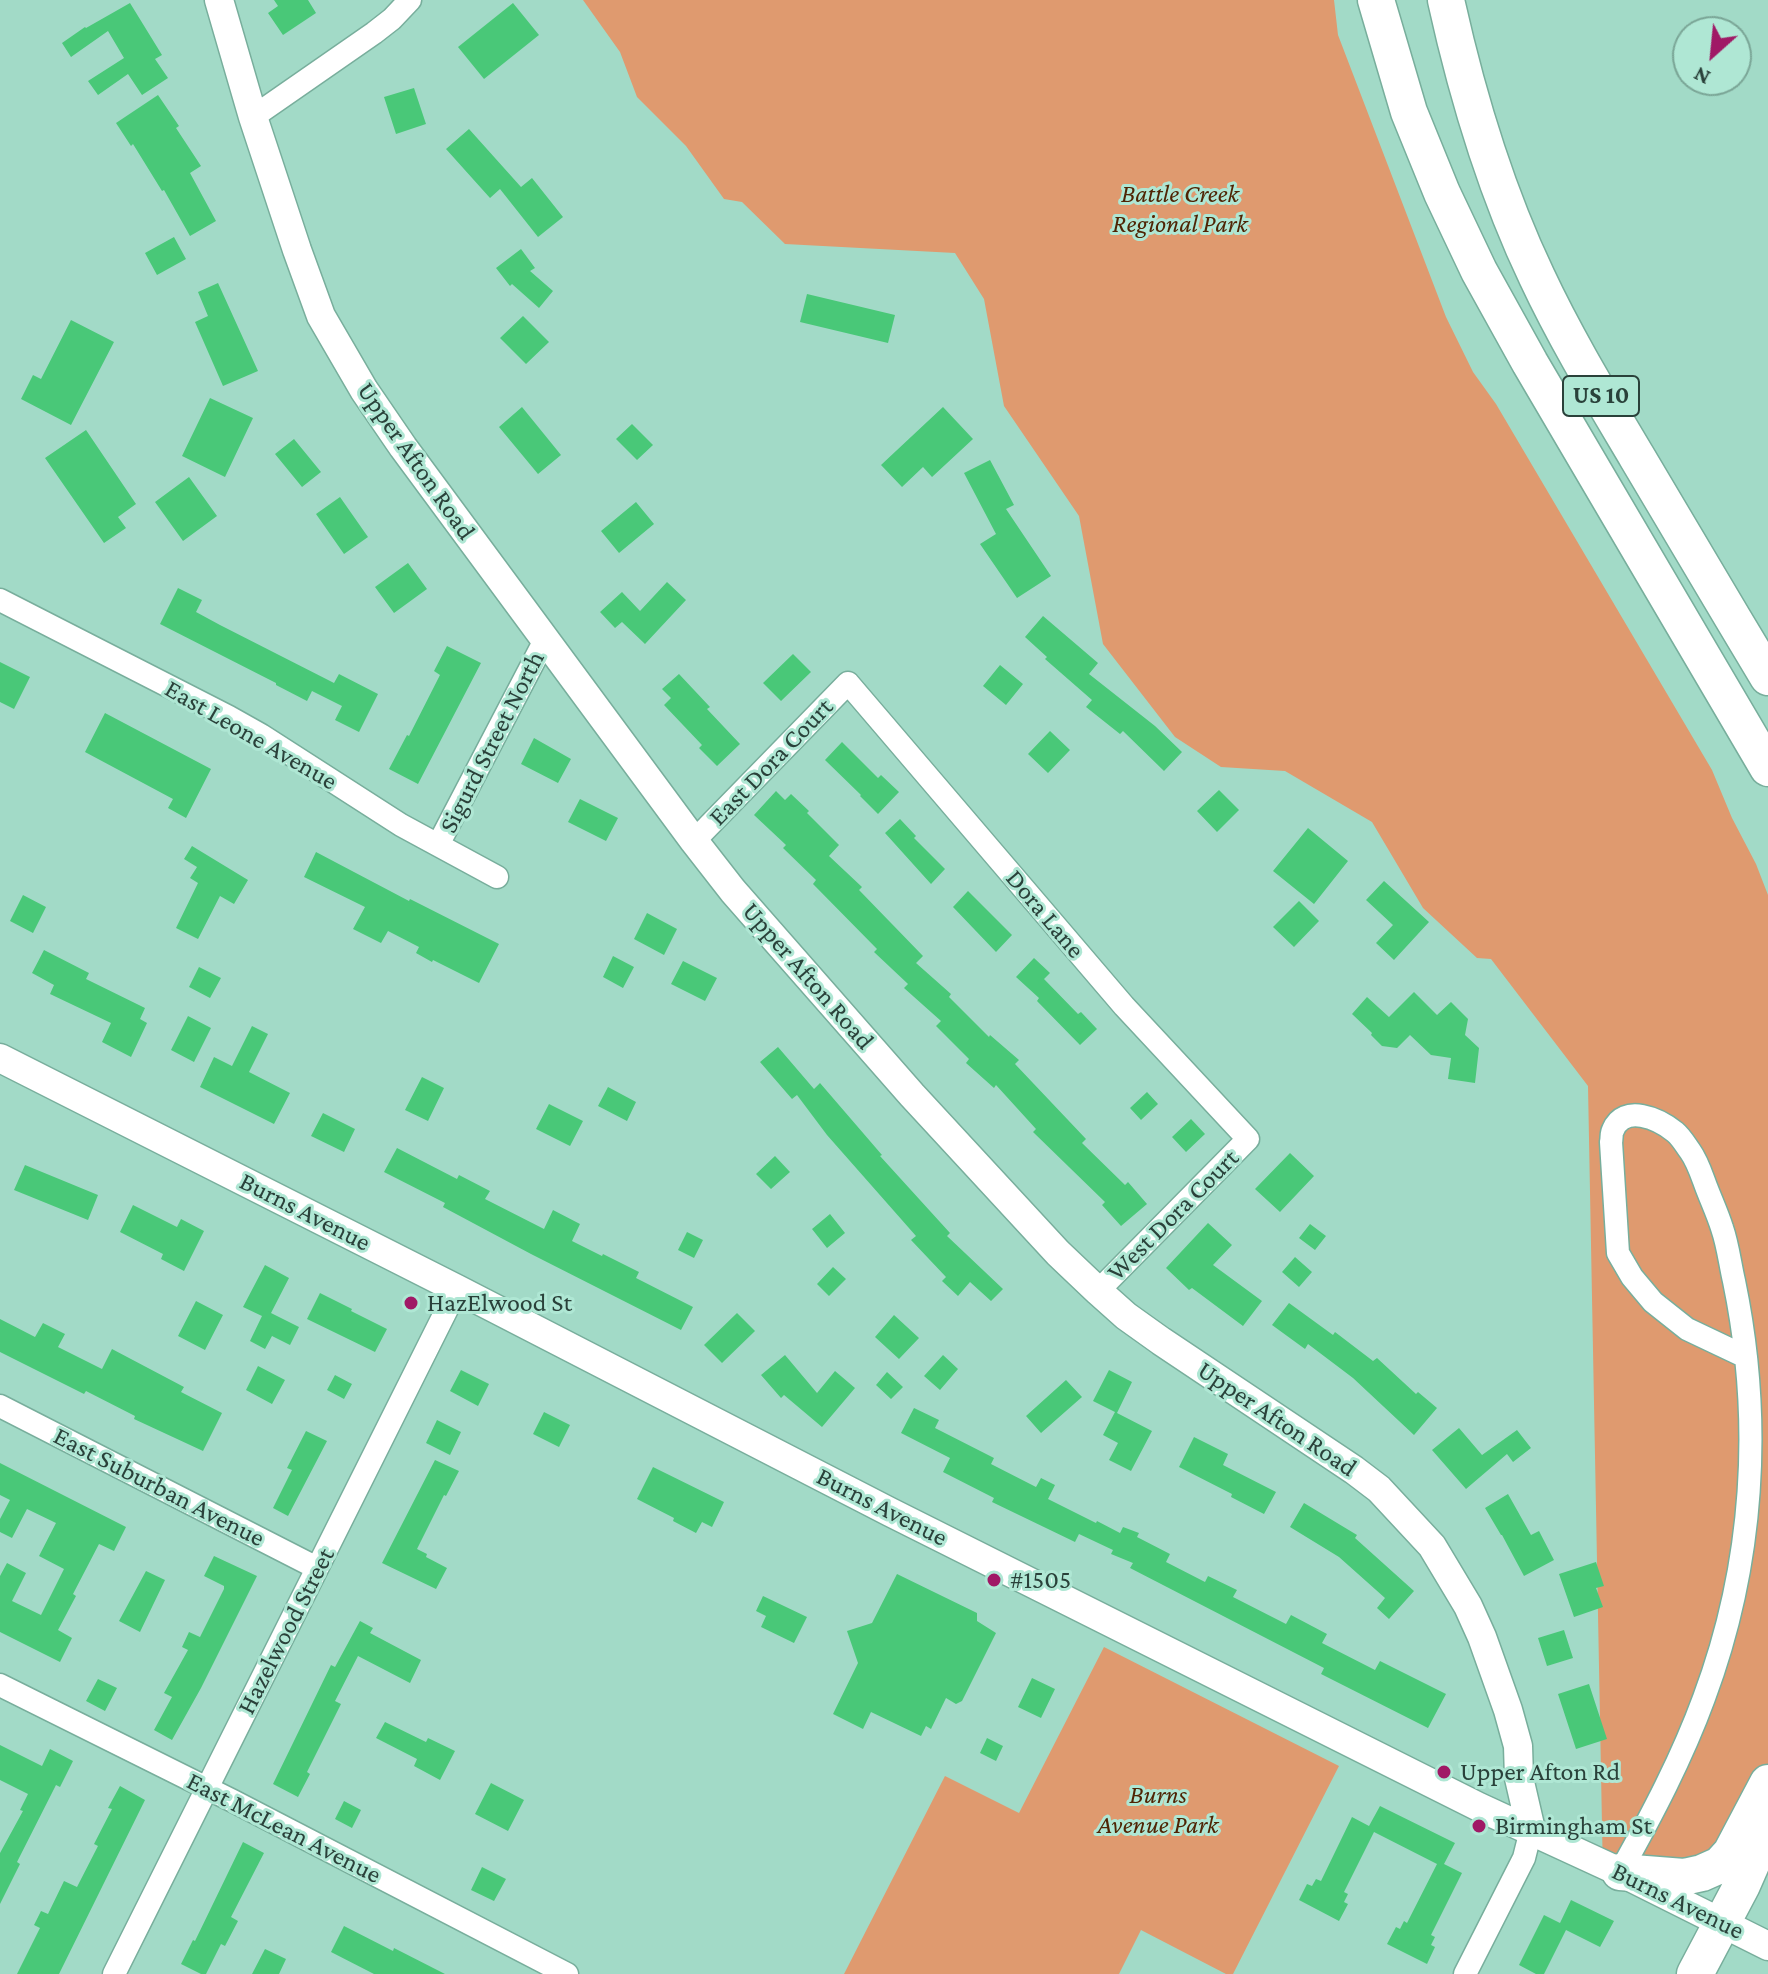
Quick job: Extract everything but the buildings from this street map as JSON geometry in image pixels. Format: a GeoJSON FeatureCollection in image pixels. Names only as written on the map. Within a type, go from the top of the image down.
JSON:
{"type":"FeatureCollection","features":[{"type":"Feature","properties":{"kind":"highway","name":"US 10"},"geometry":{"type":"LineString","coordinates":[[1376,0],[1409,112],[1442,193],[1479,271],[1768,768]]}},
{"type":"Feature","properties":{"kind":"highway","name":"US 10"},"geometry":{"type":"LineString","coordinates":[[1446,0],[1479,129],[1536,275],[1568,341],[1768,677]]}},
{"type":"Feature","properties":{"kind":"highway"},"geometry":{"type":"LineString","coordinates":[[1620,1872],[1684,1877],[1720,1865],[1731,1853],[1768,1783]]}},
{"type":"Feature","properties":{"kind":"highway"},"geometry":{"type":"LineString","coordinates":[[1695,1974],[1768,1827]]}},
{"type":"Feature","properties":{"kind":"street","name":"Upper Afton Road"},"geometry":{"type":"LineString","coordinates":[[219,0],[253,117],[321,316],[364,390],[403,447],[694,841],[743,902],[912,1095],[1058,1253],[1126,1316],[1379,1489],[1432,1546],[1468,1606],[1508,1710],[1518,1746],[1519,1778],[1531,1830]]}},
{"type":"Feature","properties":{"kind":"street"},"geometry":{"type":"LineString","coordinates":[[253,117],[374,33],[410,0]]}},
{"type":"Feature","properties":{"kind":"street","name":"East Leone Avenue"},"geometry":{"type":"LineString","coordinates":[[0,600],[229,717],[401,825],[497,877]]}},
{"type":"Feature","properties":{"kind":"street","name":"Sigurd Street North"},"geometry":{"type":"LineString","coordinates":[[438,845],[546,638]]}},
{"type":"Feature","properties":{"kind":"street","name":"East Dora Court"},"geometry":{"type":"LineString","coordinates":[[694,841],[848,683]]}},
{"type":"Feature","properties":{"kind":"street","name":"Dora Lane"},"geometry":{"type":"LineString","coordinates":[[848,683],[1124,1006],[1248,1139]]}},
{"type":"Feature","properties":{"kind":"street","name":"Burns Avenue"},"geometry":{"type":"LineString","coordinates":[[0,1058],[890,1512],[1479,1807],[1620,1872],[1768,1946]]}},
{"type":"Feature","properties":{"kind":"street"},"geometry":{"type":"LineString","coordinates":[[1620,1872],[1673,1772],[1704,1698],[1726,1629],[1749,1508],[1751,1421],[1746,1357],[1743,1324],[1722,1228],[1695,1159],[1678,1134],[1660,1121],[1641,1114],[1623,1118],[1613,1129],[1611,1142],[1618,1253],[1632,1277],[1653,1302],[1687,1329],[1746,1357]]}},
{"type":"Feature","properties":{"kind":"street","name":"West Dora Court"},"geometry":{"type":"LineString","coordinates":[[1098,1291],[1248,1139]]}},
{"type":"Feature","properties":{"kind":"street","name":"Hazelwood Street"},"geometry":{"type":"LineString","coordinates":[[114,1974],[457,1289]]}},
{"type":"Feature","properties":{"kind":"street","name":"East Suburban Avenue"},"geometry":{"type":"LineString","coordinates":[[0,1406],[317,1568]]}},
{"type":"Feature","properties":{"kind":"street","name":"East McLean Avenue"},"geometry":{"type":"LineString","coordinates":[[0,1685],[567,1974]]}},
{"type":"Feature","properties":{"kind":"street"},"geometry":{"type":"LineString","coordinates":[[1465,1974],[1524,1858],[1531,1830]]}},
{"type":"Feature","properties":{"kind":"green space","name":"Battle Creek Regional Park"},"geometry":{"type":"Polygon","coordinates":[[[583,0],[1334,0],[1338,35],[1446,317],[1473,372],[1496,404],[1712,770],[1768,895],[1768,1782],[1726,1851],[1603,1878],[1588,1086],[1491,959],[1477,958],[1423,908],[1372,822],[1285,771],[1221,767],[1175,737],[1103,644],[1079,516],[1004,406],[984,299],[955,253],[785,244],[742,202],[724,199],[686,146],[637,97],[620,52],[583,0]]]}},
{"type":"Feature","properties":{"kind":"green space","name":"Burns Avenue Park"},"geometry":{"type":"Polygon","coordinates":[[[1104,1647],[1339,1766],[1233,1974],[1226,1974],[1141,1930],[1119,1974],[844,1974],[945,1776],[1019,1813],[1104,1647]]]}},
{"type":"Feature","properties":{"kind":"place","name":"HazElwood St"},"geometry":{"type":"Point","coordinates":[411,1303]}},
{"type":"Feature","properties":{"kind":"place","name":"#1505"},"geometry":{"type":"Point","coordinates":[994,1580]}},
{"type":"Feature","properties":{"kind":"place","name":"Upper Afton Rd"},"geometry":{"type":"Point","coordinates":[1444,1772]}},
{"type":"Feature","properties":{"kind":"place","name":"Birmingham St"},"geometry":{"type":"Point","coordinates":[1479,1826]}}]}
